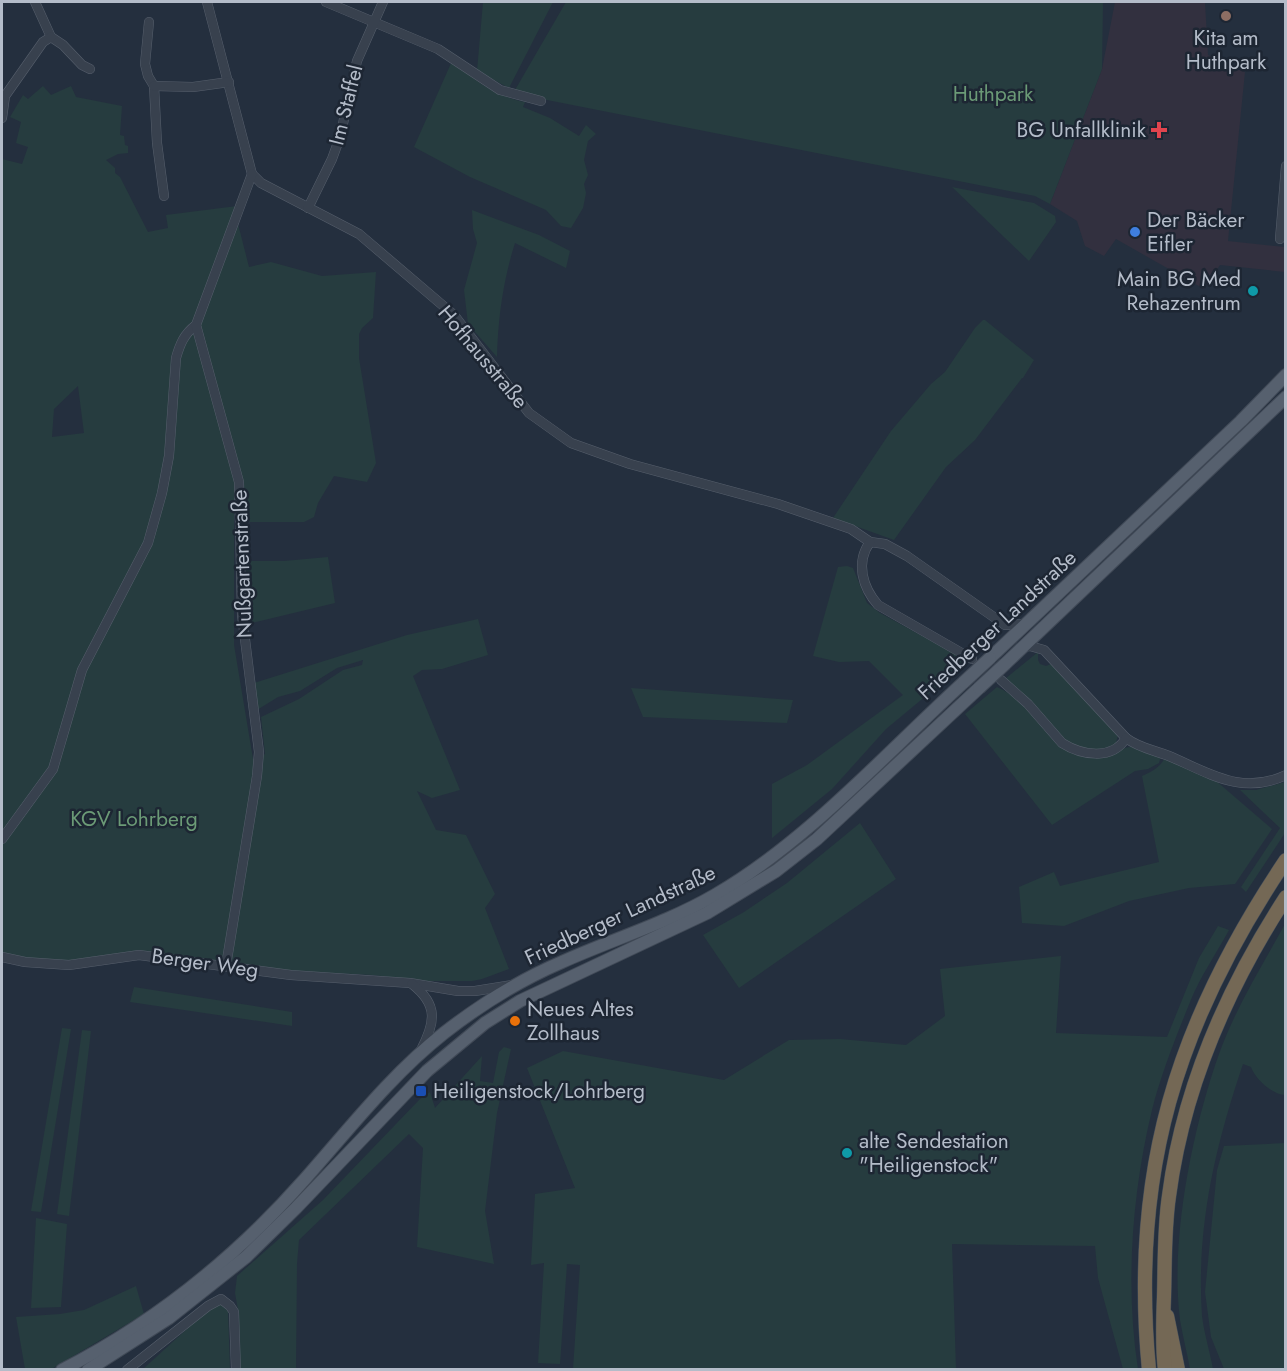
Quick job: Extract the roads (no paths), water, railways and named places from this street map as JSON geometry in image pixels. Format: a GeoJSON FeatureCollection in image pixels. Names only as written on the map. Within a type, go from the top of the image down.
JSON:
{"type":"FeatureCollection","features":[{"type":"Feature","properties":{"kind":"highway"},"geometry":{"type":"LineString","coordinates":[[1149,1370],[1144,1290],[1145,1238],[1151,1182],[1167,1105],[1186,1045],[1222,965],[1247,920],[1286,860]]}},
{"type":"Feature","properties":{"kind":"highway"},"geometry":{"type":"LineString","coordinates":[[1165,1370],[1162,1334],[1165,1235],[1169,1195],[1189,1098],[1211,1038],[1241,971],[1286,897]]}},
{"type":"Feature","properties":{"kind":"highway"},"geometry":{"type":"LineString","coordinates":[[1164,1298],[1178,1370]]}},
{"type":"Feature","properties":{"kind":"main road","name":"Friedberger Landstraße"},"geometry":{"type":"LineString","coordinates":[[62,1370],[160,1311],[235,1252],[284,1202],[375,1098],[418,1055],[483,1004],[562,962],[712,897],[747,876],[808,828],[1232,430],[1286,375]]}},
{"type":"Feature","properties":{"kind":"main road","name":"Friedberger Landstraße"},"geometry":{"type":"LineString","coordinates":[[88,1370],[169,1318],[246,1257],[297,1208],[427,1071],[476,1030],[520,1001],[681,926],[732,899],[776,871],[817,839],[1286,397]]}},
{"type":"Feature","properties":{"kind":"street"},"geometry":{"type":"LineString","coordinates":[[35,2],[51,37],[58,40],[82,65],[90,69]]}},
{"type":"Feature","properties":{"kind":"street"},"geometry":{"type":"LineString","coordinates":[[2,839],[53,769],[82,670],[148,543],[162,493],[169,456],[176,358],[180,343],[196,325],[252,174],[207,2]]}},
{"type":"Feature","properties":{"kind":"street"},"geometry":{"type":"LineString","coordinates":[[326,2],[438,50],[500,90],[541,101]]}},
{"type":"Feature","properties":{"kind":"street","name":"Im Staffel"},"geometry":{"type":"LineString","coordinates":[[308,208],[332,159],[340,137],[357,61],[383,2]]}},
{"type":"Feature","properties":{"kind":"street"},"geometry":{"type":"LineString","coordinates":[[149,22],[145,64],[154,87],[157,143],[164,196]]}},
{"type":"Feature","properties":{"kind":"street"},"geometry":{"type":"LineString","coordinates":[[2,118],[3,96],[43,42],[51,37]]}},
{"type":"Feature","properties":{"kind":"street"},"geometry":{"type":"LineString","coordinates":[[154,87],[193,87],[229,82]]}},
{"type":"Feature","properties":{"kind":"street"},"geometry":{"type":"LineString","coordinates":[[1280,239],[1286,166]]}},
{"type":"Feature","properties":{"kind":"street","name":"Hofhausstraße"},"geometry":{"type":"LineString","coordinates":[[252,174],[261,183],[354,231],[454,315],[530,413],[571,443],[630,464],[778,504],[851,530],[870,542],[885,544],[907,556],[1005,625]]}},
{"type":"Feature","properties":{"kind":"street","name":"Nußgartenstraße"},"geometry":{"type":"LineString","coordinates":[[196,325],[239,482],[242,615],[259,752],[226,966]]}},
{"type":"Feature","properties":{"kind":"street"},"geometry":{"type":"LineString","coordinates":[[870,542],[866,548],[862,565],[863,582],[868,594],[878,605],[972,659]]}},
{"type":"Feature","properties":{"kind":"street"},"geometry":{"type":"LineString","coordinates":[[995,654],[1004,638],[1005,625],[1026,624]]}},
{"type":"Feature","properties":{"kind":"street"},"geometry":{"type":"LineString","coordinates":[[1044,650],[1042,639],[1047,624]]}},
{"type":"Feature","properties":{"kind":"street"},"geometry":{"type":"LineString","coordinates":[[1022,647],[1030,646],[1044,650],[1125,738],[1142,747],[1234,783],[1262,782],[1286,775]]}},
{"type":"Feature","properties":{"kind":"street"},"geometry":{"type":"LineString","coordinates":[[1000,680],[1016,693],[1062,743],[1070,748],[1093,754],[1107,753],[1122,745],[1125,738]]}},
{"type":"Feature","properties":{"kind":"street","name":"Berger Weg"},"geometry":{"type":"LineString","coordinates":[[2,957],[24,962],[69,965],[139,955],[291,975],[410,982],[458,992],[517,984]]}},
{"type":"Feature","properties":{"kind":"street"},"geometry":{"type":"LineString","coordinates":[[410,982],[427,998],[433,1019],[430,1031],[418,1055]]}},
{"type":"Feature","properties":{"kind":"street"},"geometry":{"type":"LineString","coordinates":[[127,1370],[208,1306],[221,1299],[234,1312],[236,1370]]}},
{"type":"Feature","properties":{"kind":"place","name":"Kita am Huthpark"},"geometry":{"type":"Point","coordinates":[1226,16]}},
{"type":"Feature","properties":{"kind":"place","name":"BG Unfallklinik"},"geometry":{"type":"Point","coordinates":[1159,130]}},
{"type":"Feature","properties":{"kind":"place","name":"Der Bäcker Eifler"},"geometry":{"type":"Point","coordinates":[1135,232]}},
{"type":"Feature","properties":{"kind":"place","name":"Main BG Med Rehazentrum"},"geometry":{"type":"Point","coordinates":[1253,291]}},
{"type":"Feature","properties":{"kind":"place","name":"Neues Altes Zollhaus"},"geometry":{"type":"Point","coordinates":[515,1021]}},
{"type":"Feature","properties":{"kind":"place","name":"Heiligenstock/Lohrberg"},"geometry":{"type":"Point","coordinates":[421,1091]}},
{"type":"Feature","properties":{"kind":"place","name":"alte Sendestation \"Heiligenstock\""},"geometry":{"type":"Point","coordinates":[847,1153]}},
{"type":"Feature","properties":{"kind":"park label","name":"Huthpark"},"geometry":{"type":"Point","coordinates":[993,94]}},
{"type":"Feature","properties":{"kind":"park label","name":"KGV Lohrberg"},"geometry":{"type":"Point","coordinates":[134,819]}}]}
